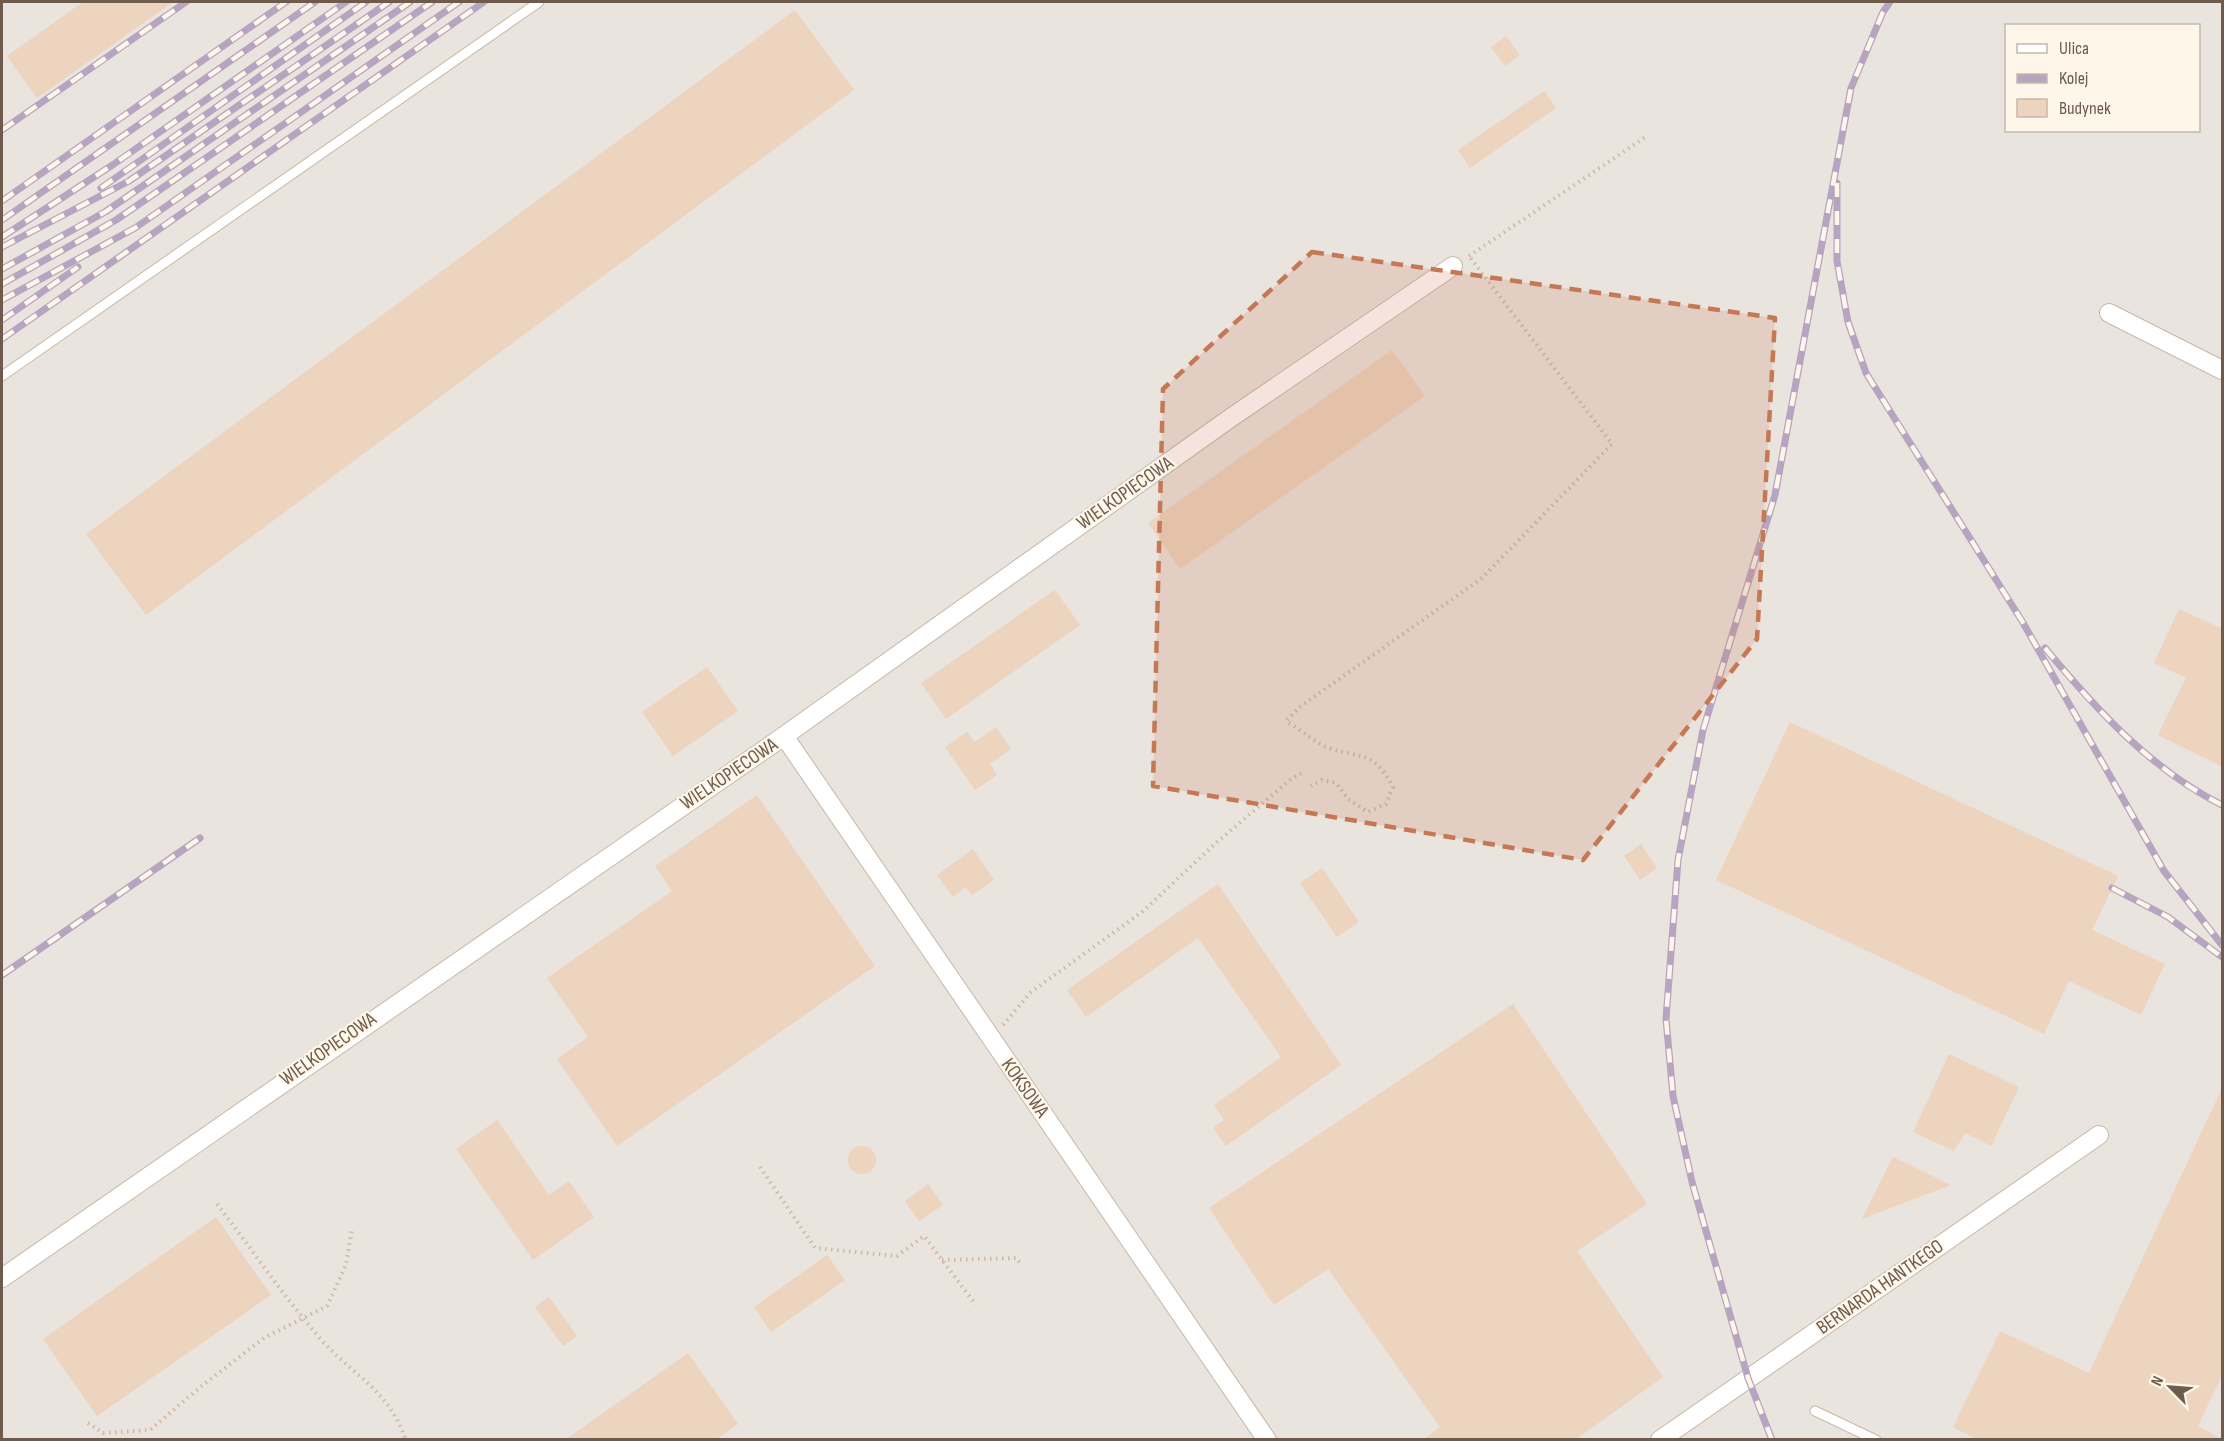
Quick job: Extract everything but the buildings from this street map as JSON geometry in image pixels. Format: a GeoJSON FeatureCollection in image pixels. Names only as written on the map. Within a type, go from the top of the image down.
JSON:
{"type":"FeatureCollection","features":[{"type":"Feature","properties":{"kind":"street","name":"WIELKOPIECOWA"},"geometry":{"type":"LineString","coordinates":[[2,1278],[784,736],[1229,419],[1453,266]]}},
{"type":"Feature","properties":{"kind":"street"},"geometry":{"type":"LineString","coordinates":[[2109,313],[2223,370]]}},
{"type":"Feature","properties":{"kind":"street","name":"KOKSOWA"},"geometry":{"type":"LineString","coordinates":[[784,736],[1268,1440]]}},
{"type":"Feature","properties":{"kind":"street","name":"BERNARDA HANTKEGO"},"geometry":{"type":"LineString","coordinates":[[1660,1440],[2099,1135]]}},
{"type":"Feature","properties":{"kind":"lane"},"geometry":{"type":"LineString","coordinates":[[2,376],[539,2]]}},
{"type":"Feature","properties":{"kind":"lane"},"geometry":{"type":"LineString","coordinates":[[1815,1411],[1876,1440]]}},
{"type":"Feature","properties":{"kind":"path"},"geometry":{"type":"LineString","coordinates":[[1453,266],[1647,136]]}},
{"type":"Feature","properties":{"kind":"path"},"geometry":{"type":"LineString","coordinates":[[1311,786],[1322,780],[1336,783],[1348,799],[1368,812],[1386,804],[1393,787],[1381,765],[1359,753],[1328,748],[1288,721],[1301,706],[1482,578],[1612,444],[1469,256]]}},
{"type":"Feature","properties":{"kind":"path"},"geometry":{"type":"LineString","coordinates":[[991,1039],[1031,992],[1142,912],[1216,843],[1291,779],[1304,772]]}},
{"type":"Feature","properties":{"kind":"path"},"geometry":{"type":"LineString","coordinates":[[760,1167],[815,1248],[897,1256],[924,1236],[976,1305]]}},
{"type":"Feature","properties":{"kind":"path"},"geometry":{"type":"LineString","coordinates":[[217,1204],[318,1337],[380,1394],[399,1418],[406,1440]]}},
{"type":"Feature","properties":{"kind":"path"},"geometry":{"type":"LineString","coordinates":[[88,1423],[103,1433],[150,1430],[204,1384],[264,1338],[327,1306],[346,1265],[351,1228]]}},
{"type":"Feature","properties":{"kind":"path"},"geometry":{"type":"LineString","coordinates":[[942,1260],[1016,1258],[1022,1264]]}},
{"type":"Feature","properties":{"kind":"highlighted area"},"geometry":{"type":"Polygon","coordinates":[[[1312,252],[1775,318],[1757,639],[1583,860],[1153,786],[1163,389],[1312,252]]]}},
{"type":"Feature","properties":{"kind":"shaded area"},"geometry":{"type":"Polygon","coordinates":[[[2,2],[2222,2],[2222,1439],[2,1439],[2,2]]]}},
{"type":"Feature","properties":{"kind":"railway"},"geometry":{"type":"LineString","coordinates":[[2,130],[186,2]]}},
{"type":"Feature","properties":{"kind":"railway"},"geometry":{"type":"LineString","coordinates":[[2,201],[286,2]]}},
{"type":"Feature","properties":{"kind":"railway"},"geometry":{"type":"LineString","coordinates":[[2,220],[315,2]]}},
{"type":"Feature","properties":{"kind":"railway"},"geometry":{"type":"LineString","coordinates":[[2,237],[114,164],[346,2]]}},
{"type":"Feature","properties":{"kind":"railway"},"geometry":{"type":"LineString","coordinates":[[101,188],[366,2]]}},
{"type":"Feature","properties":{"kind":"railway"},"geometry":{"type":"LineString","coordinates":[[2,247],[129,181],[389,2]]}},
{"type":"Feature","properties":{"kind":"railway"},"geometry":{"type":"LineString","coordinates":[[2,269],[105,212],[410,2]]}},
{"type":"Feature","properties":{"kind":"railway"},"geometry":{"type":"LineString","coordinates":[[2,284],[116,220],[432,2]]}},
{"type":"Feature","properties":{"kind":"railway"},"geometry":{"type":"LineString","coordinates":[[2,300],[135,228],[459,2]]}},
{"type":"Feature","properties":{"kind":"railway"},"geometry":{"type":"LineString","coordinates":[[2,339],[484,2]]}},
{"type":"Feature","properties":{"kind":"railway"},"geometry":{"type":"LineString","coordinates":[[1772,1440],[1748,1378],[1692,1182],[1673,1096],[1666,1019],[1678,860],[1703,730],[1775,495],[1851,88],[1883,12],[1890,2]]}},
{"type":"Feature","properties":{"kind":"railway"},"geometry":{"type":"LineString","coordinates":[[1837,183],[1837,261],[1848,322],[1866,373],[2022,621],[2164,871],[2222,945]]}},
{"type":"Feature","properties":{"kind":"railway"},"geometry":{"type":"LineString","coordinates":[[2,320],[78,267]]}},
{"type":"Feature","properties":{"kind":"railway"},"geometry":{"type":"LineString","coordinates":[[2045,648],[2104,715],[2148,756],[2171,774],[2222,805]]}},
{"type":"Feature","properties":{"kind":"railway"},"geometry":{"type":"LineString","coordinates":[[2,975],[200,838]]}},
{"type":"Feature","properties":{"kind":"railway"},"geometry":{"type":"LineString","coordinates":[[2112,888],[2168,917],[2222,957]]}}]}
